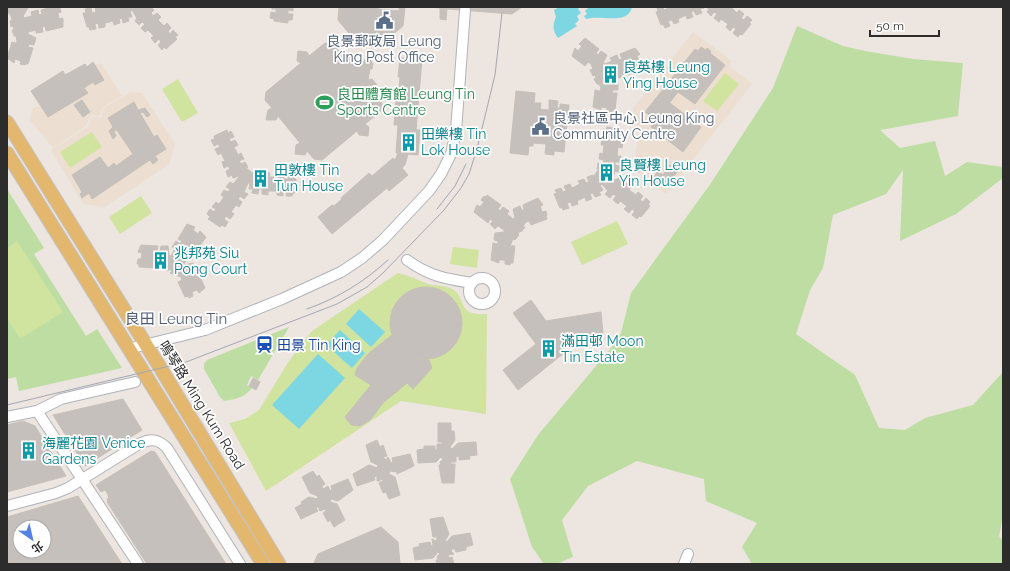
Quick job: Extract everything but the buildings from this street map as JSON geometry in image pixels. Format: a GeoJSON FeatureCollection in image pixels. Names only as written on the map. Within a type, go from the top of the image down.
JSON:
{"type":"FeatureCollection","features":[{"type":"Feature","properties":{"kind":"main road","name":"鳴琴路 Ming Kum Road"},"geometry":{"type":"LineString","coordinates":[[7,122],[146,345],[279,564]]}},
{"type":"Feature","properties":{"kind":"main road"},"geometry":{"type":"LineString","coordinates":[[7,153],[83,272],[128,349],[263,564]]}},
{"type":"Feature","properties":{"kind":"street"},"geometry":{"type":"LineString","coordinates":[[128,349],[209,329],[336,275],[362,258],[383,240],[436,182],[447,164],[454,144],[465,10]]}},
{"type":"Feature","properties":{"kind":"street"},"geometry":{"type":"LineString","coordinates":[[407,260],[420,270],[434,276],[472,283]]}},
{"type":"Feature","properties":{"kind":"street"},"geometry":{"type":"LineString","coordinates":[[7,418],[37,411],[61,399],[135,382]]}},
{"type":"Feature","properties":{"kind":"street"},"geometry":{"type":"LineString","coordinates":[[37,411],[138,564]]}},
{"type":"Feature","properties":{"kind":"street"},"geometry":{"type":"LineString","coordinates":[[7,506],[56,493],[82,480],[146,440],[154,440],[162,442],[172,454],[240,564]]}},
{"type":"Feature","properties":{"kind":"shaded area"},"geometry":{"type":"Polygon","coordinates":[[[693,32],[732,61],[729,66],[752,84],[666,194],[638,172],[635,158],[639,135],[633,108],[693,32]]]}},
{"type":"Feature","properties":{"kind":"shaded area"},"geometry":{"type":"Polygon","coordinates":[[[94,62],[95,65],[101,63],[122,96],[103,107],[100,116],[91,115],[86,126],[53,148],[30,120],[32,109],[39,105],[31,92],[61,71],[65,76],[84,64],[87,67],[94,62]]]}},
{"type":"Feature","properties":{"kind":"shaded area"},"geometry":{"type":"Polygon","coordinates":[[[131,92],[142,93],[175,144],[169,164],[105,207],[83,204],[51,150],[88,127],[93,116],[101,118],[104,108],[131,92]]]}},
{"type":"Feature","properties":{"kind":"green space"},"geometry":{"type":"Polygon","coordinates":[[[797,26],[843,46],[865,51],[913,59],[963,63],[958,116],[880,130],[900,148],[935,141],[945,176],[967,162],[1003,167],[1003,178],[956,214],[900,241],[903,170],[886,194],[833,215],[823,268],[810,290],[796,334],[855,375],[879,428],[905,430],[925,418],[973,405],[1003,372],[1003,516],[999,536],[1003,541],[1003,564],[752,564],[742,547],[757,523],[706,501],[704,479],[637,461],[588,486],[562,520],[573,557],[556,564],[544,564],[532,547],[510,479],[538,435],[612,347],[621,333],[631,293],[709,186],[773,88],[797,26]]]}},
{"type":"Feature","properties":{"kind":"green space"},"geometry":{"type":"Polygon","coordinates":[[[725,73],[739,84],[717,111],[703,101],[725,73]]]}},
{"type":"Feature","properties":{"kind":"green space"},"geometry":{"type":"Polygon","coordinates":[[[178,79],[198,113],[182,122],[162,89],[178,79]]]}},
{"type":"Feature","properties":{"kind":"green space"},"geometry":{"type":"Polygon","coordinates":[[[92,132],[102,147],[70,168],[60,152],[92,132]]]}},
{"type":"Feature","properties":{"kind":"green space"},"geometry":{"type":"Polygon","coordinates":[[[7,189],[44,248],[34,254],[86,336],[97,329],[122,368],[19,391],[16,377],[7,379],[7,189]]]}},
{"type":"Feature","properties":{"kind":"green space"},"geometry":{"type":"Polygon","coordinates":[[[141,196],[152,213],[120,234],[109,217],[141,196]]]}},
{"type":"Feature","properties":{"kind":"green space"},"geometry":{"type":"Polygon","coordinates":[[[617,221],[628,244],[582,265],[571,242],[617,221]]]}},
{"type":"Feature","properties":{"kind":"green space"},"geometry":{"type":"Polygon","coordinates":[[[17,241],[63,312],[20,339],[7,319],[7,248],[17,241]]]}},
{"type":"Feature","properties":{"kind":"green space"},"geometry":{"type":"Polygon","coordinates":[[[453,247],[479,250],[477,268],[450,264],[453,247]]]}},
{"type":"Feature","properties":{"kind":"green space"},"geometry":{"type":"Polygon","coordinates":[[[398,273],[428,284],[452,289],[457,292],[466,310],[477,314],[487,314],[486,414],[401,401],[266,491],[229,423],[245,419],[259,410],[289,361],[312,331],[398,273]]]}},
{"type":"Feature","properties":{"kind":"green space"},"geometry":{"type":"Polygon","coordinates":[[[289,327],[258,380],[251,376],[247,385],[252,388],[243,396],[224,401],[220,397],[204,369],[204,364],[207,360],[289,327]]]}},
{"type":"Feature","properties":{"kind":"water"},"geometry":{"type":"Polygon","coordinates":[[[559,7],[580,7],[578,9],[581,13],[577,16],[579,20],[575,24],[577,26],[558,38],[554,28],[556,17],[554,10],[559,7]]]}},
{"type":"Feature","properties":{"kind":"water"},"geometry":{"type":"Polygon","coordinates":[[[589,7],[632,7],[629,13],[619,18],[586,19],[584,16],[587,14],[585,11],[589,7]]]}},
{"type":"Feature","properties":{"kind":"water"},"geometry":{"type":"Polygon","coordinates":[[[359,309],[385,332],[371,347],[346,324],[359,309]]]}},
{"type":"Feature","properties":{"kind":"water"},"geometry":{"type":"Polygon","coordinates":[[[340,330],[365,353],[352,368],[326,345],[340,330]]]}},
{"type":"Feature","properties":{"kind":"water"},"geometry":{"type":"Polygon","coordinates":[[[318,354],[345,378],[299,429],[272,405],[318,354]]]}},
{"type":"Feature","properties":{"kind":"tram line"},"geometry":{"type":"LineString","coordinates":[[7,405],[186,362],[337,304],[367,287],[383,273],[444,210],[461,188],[469,174],[477,149],[495,75],[502,13]]}},
{"type":"Feature","properties":{"kind":"tram line"},"geometry":{"type":"LineString","coordinates":[[437,209],[455,186],[466,164]]}},
{"type":"Feature","properties":{"kind":"tram line"},"geometry":{"type":"LineString","coordinates":[[307,309],[350,289],[388,260]]}},
{"type":"Feature","properties":{"kind":"place","name":"良景郵政局 Leung King Post Office"},"geometry":{"type":"Point","coordinates":[384,21]}},
{"type":"Feature","properties":{"kind":"place","name":"良英樓 Leung Ying House"},"geometry":{"type":"Point","coordinates":[610,75]}},
{"type":"Feature","properties":{"kind":"place","name":"良田體育館 Leung Tin Sports Centre"},"geometry":{"type":"Point","coordinates":[324,102]}},
{"type":"Feature","properties":{"kind":"place","name":"良景社區中心 Leung King Community Centre"},"geometry":{"type":"Point","coordinates":[540,126]}},
{"type":"Feature","properties":{"kind":"place","name":"田樂樓 Tin Lok House"},"geometry":{"type":"Point","coordinates":[408,142]}},
{"type":"Feature","properties":{"kind":"place","name":"良賢樓 Leung Yin House"},"geometry":{"type":"Point","coordinates":[606,173]}},
{"type":"Feature","properties":{"kind":"place","name":"田敦樓 Tin Tun House"},"geometry":{"type":"Point","coordinates":[261,178]}},
{"type":"Feature","properties":{"kind":"place","name":"兆邦苑 Siu Pong Court"},"geometry":{"type":"Point","coordinates":[161,261]}},
{"type":"Feature","properties":{"kind":"place","name":"田景 Tin King"},"geometry":{"type":"Point","coordinates":[264,345]}},
{"type":"Feature","properties":{"kind":"place","name":"滿田邨 Moon Tin Estate"},"geometry":{"type":"Point","coordinates":[548,349]}},
{"type":"Feature","properties":{"kind":"place","name":"海麗花園 Venice Gardens"},"geometry":{"type":"Point","coordinates":[29,451]}},
{"type":"Feature","properties":{"kind":"district","name":"良田 Leung Tin"},"geometry":{"type":"Point","coordinates":[176,319]}}]}
